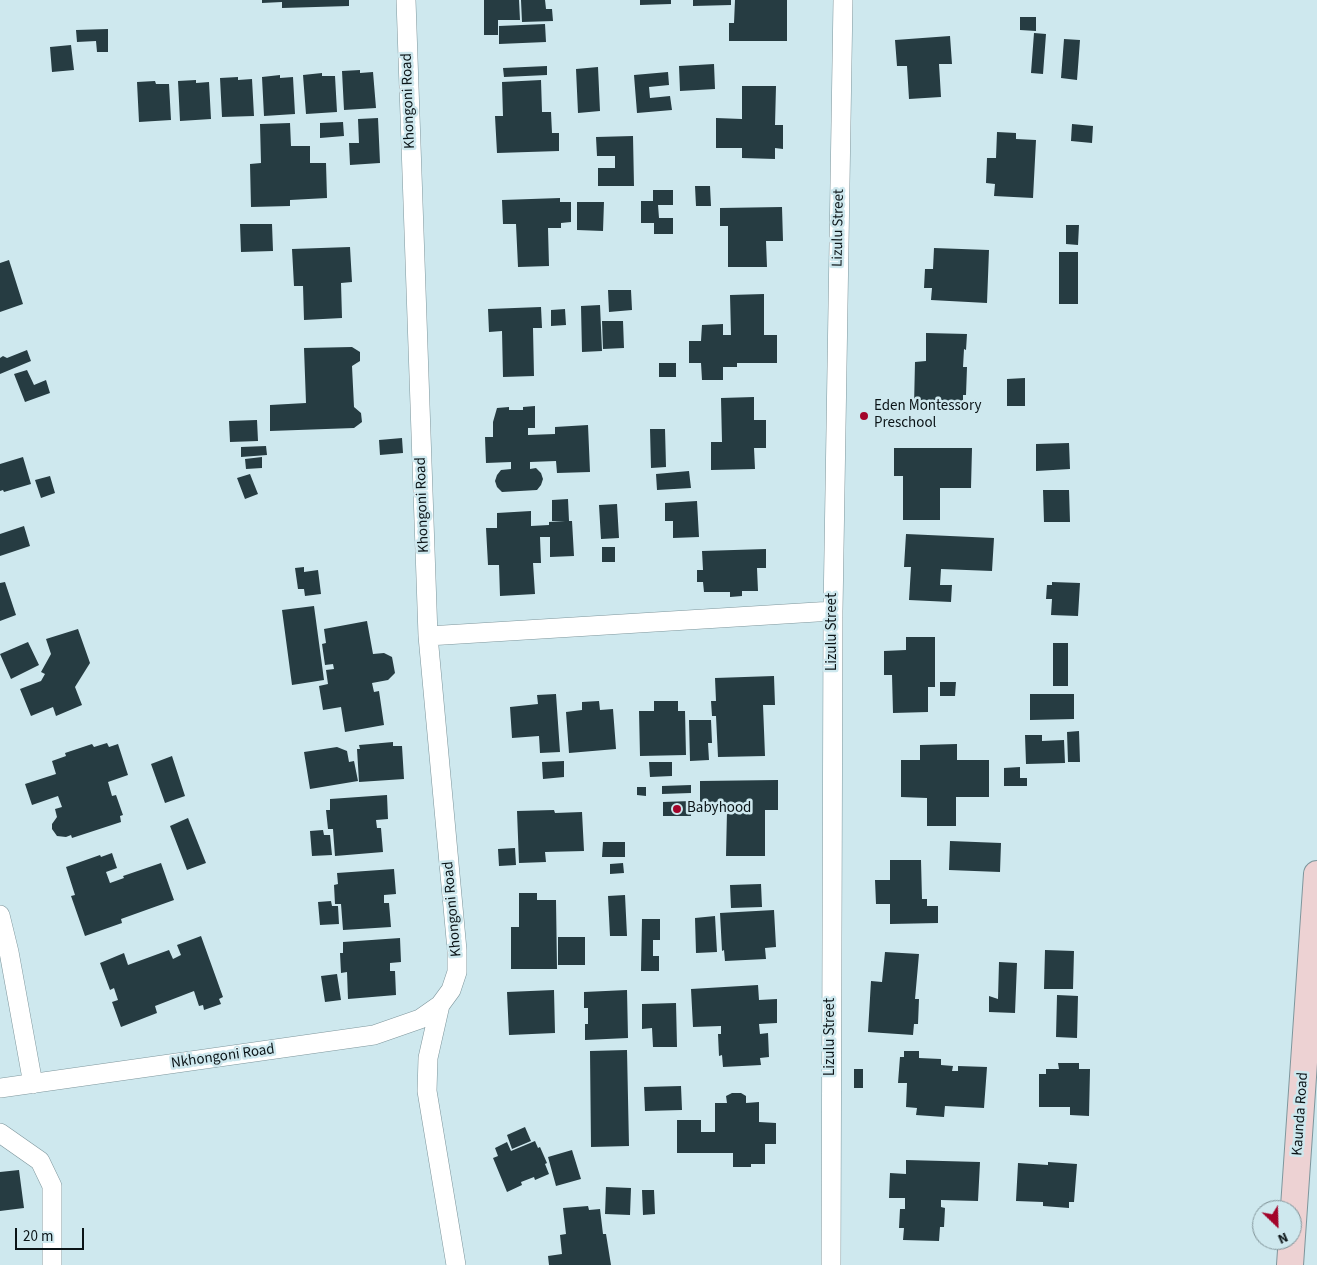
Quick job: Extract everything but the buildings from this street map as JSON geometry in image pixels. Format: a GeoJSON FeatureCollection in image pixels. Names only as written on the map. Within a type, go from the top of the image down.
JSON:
{"type":"FeatureCollection","features":[{"type":"Feature","properties":{"kind":"main road","name":"Kaunda Road"},"geometry":{"type":"LineString","coordinates":[[1290,1265],[1317,874]]}},
{"type":"Feature","properties":{"kind":"street","name":"Khongoni Road"},"geometry":{"type":"LineString","coordinates":[[406,0],[428,636],[458,950],[457,972],[451,990],[440,1005]]}},
{"type":"Feature","properties":{"kind":"street","name":"Lizulu Street"},"geometry":{"type":"LineString","coordinates":[[831,1265],[833,611],[843,0]]}},
{"type":"Feature","properties":{"kind":"street"},"geometry":{"type":"LineString","coordinates":[[428,636],[833,611]]}},
{"type":"Feature","properties":{"kind":"street"},"geometry":{"type":"LineString","coordinates":[[0,915],[9,952],[33,1084]]}},
{"type":"Feature","properties":{"kind":"street"},"geometry":{"type":"LineString","coordinates":[[440,1005],[428,1058],[427,1091],[456,1265]]}},
{"type":"Feature","properties":{"kind":"street","name":"Nkhongoni Road"},"geometry":{"type":"LineString","coordinates":[[0,1088],[374,1035],[420,1019],[440,1005]]}},
{"type":"Feature","properties":{"kind":"street"},"geometry":{"type":"LineString","coordinates":[[0,1133],[40,1161],[52,1186],[52,1265]]}},
{"type":"Feature","properties":{"kind":"place","name":"Eden Montessory Preschool"},"geometry":{"type":"Point","coordinates":[864,416]}},
{"type":"Feature","properties":{"kind":"place","name":"Babyhood"},"geometry":{"type":"Point","coordinates":[677,809]}}]}
